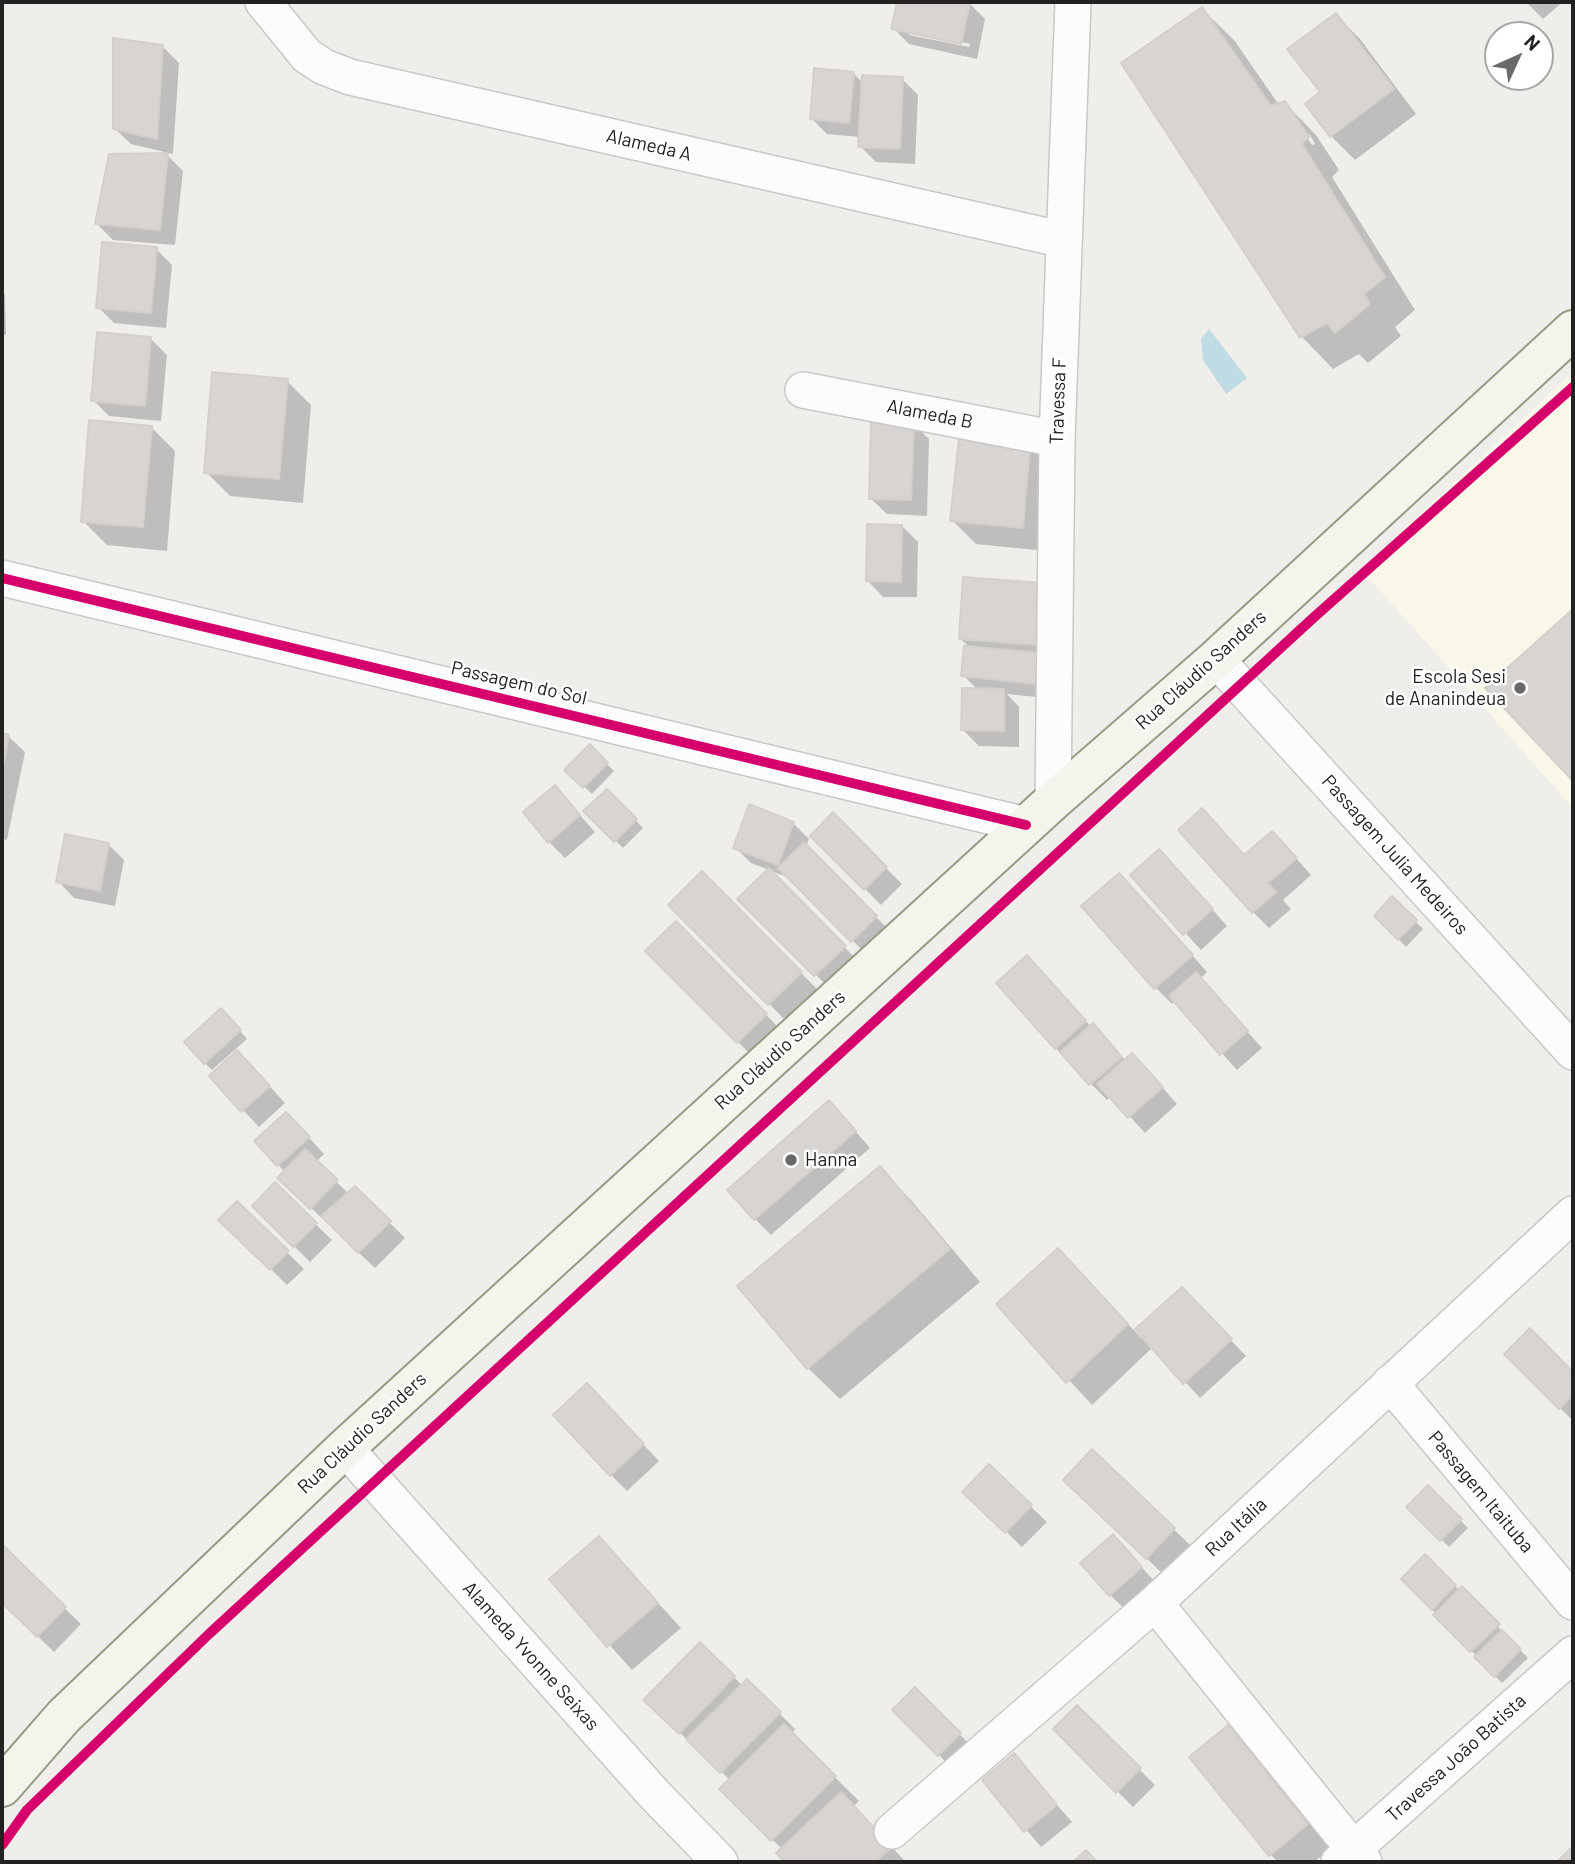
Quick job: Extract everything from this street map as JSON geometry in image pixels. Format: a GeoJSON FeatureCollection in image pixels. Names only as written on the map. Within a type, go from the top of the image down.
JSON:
{"type":"FeatureCollection","features":[{"type":"Feature","properties":{"kind":"main road","name":"Rua Cláudio Sanders"},"geometry":{"type":"LineString","coordinates":[[2,1787],[64,1716],[345,1448],[1039,813],[1216,659],[1573,330]]}},
{"type":"Feature","properties":{"kind":"street","name":"Alameda A"},"geometry":{"type":"LineString","coordinates":[[263,2],[307,56],[350,77],[1064,240]]}},
{"type":"Feature","properties":{"kind":"street","name":"Travessa F"},"geometry":{"type":"LineString","coordinates":[[1039,813],[1073,2]]}},
{"type":"Feature","properties":{"kind":"street","name":"Alameda B"},"geometry":{"type":"LineString","coordinates":[[803,390],[1056,439]]}},
{"type":"Feature","properties":{"kind":"street","name":"Passagem do Sol"},"geometry":{"type":"LineString","coordinates":[[2,578],[1039,813]]}},
{"type":"Feature","properties":{"kind":"street","name":"Passagem Julia Medeiros"},"geometry":{"type":"LineString","coordinates":[[1216,659],[1573,1052]]}},
{"type":"Feature","properties":{"kind":"street","name":"Rua Itália"},"geometry":{"type":"LineString","coordinates":[[892,1831],[1155,1603],[1573,1214]]}},
{"type":"Feature","properties":{"kind":"street","name":"Passagem Itaituba"},"geometry":{"type":"LineString","coordinates":[[1390,1382],[1573,1602]]}},
{"type":"Feature","properties":{"kind":"street","name":"Alameda Yvonne Seixas"},"geometry":{"type":"LineString","coordinates":[[345,1448],[654,1794],[720,1862]]}},
{"type":"Feature","properties":{"kind":"street"},"geometry":{"type":"LineString","coordinates":[[1155,1603],[1352,1858]]}},
{"type":"Feature","properties":{"kind":"street","name":"Travessa João Batista"},"geometry":{"type":"LineString","coordinates":[[1352,1858],[1573,1654]]}},
{"type":"Feature","properties":{"kind":"shaded area","name":"Escola Sesi de Ananindeua"},"geometry":{"type":"Polygon","coordinates":[[[1573,372],[1573,808],[1361,569],[1573,372]]]}},
{"type":"Feature","properties":{"kind":"water"},"geometry":{"type":"Polygon","coordinates":[[[1209,329],[1247,378],[1226,394],[1203,360],[1201,339],[1209,329]]]}},
{"type":"Feature","properties":{"kind":"building"},"geometry":{"type":"Polygon","coordinates":[[[897,2],[970,2],[961,44],[891,29],[897,2]]]}},
{"type":"Feature","properties":{"kind":"building"},"geometry":{"type":"Polygon","coordinates":[[[1202,7],[1271,106],[1285,101],[1309,137],[1302,144],[1385,277],[1364,294],[1370,304],[1335,333],[1327,323],[1300,338],[1121,63],[1202,7]]]}},
{"type":"Feature","properties":{"kind":"building"},"geometry":{"type":"Polygon","coordinates":[[[1336,13],[1394,89],[1330,137],[1305,104],[1320,92],[1287,49],[1336,13]]]}},
{"type":"Feature","properties":{"kind":"building"},"geometry":{"type":"Polygon","coordinates":[[[113,38],[163,45],[157,139],[113,129],[113,38]]]}},
{"type":"Feature","properties":{"kind":"building"},"geometry":{"type":"Polygon","coordinates":[[[814,68],[854,72],[849,123],[810,119],[814,68]]]}},
{"type":"Feature","properties":{"kind":"building"},"geometry":{"type":"Polygon","coordinates":[[[862,75],[903,77],[900,149],[858,147],[862,75]]]}},
{"type":"Feature","properties":{"kind":"building"},"geometry":{"type":"Polygon","coordinates":[[[168,153],[160,230],[95,224],[109,154],[168,153]]]}},
{"type":"Feature","properties":{"kind":"building"},"geometry":{"type":"Polygon","coordinates":[[[102,242],[157,247],[151,313],[96,308],[102,242]]]}},
{"type":"Feature","properties":{"kind":"building"},"geometry":{"type":"Polygon","coordinates":[[[97,332],[151,337],[145,406],[91,401],[97,332]]]}},
{"type":"Feature","properties":{"kind":"building"},"geometry":{"type":"Polygon","coordinates":[[[212,372],[288,379],[279,479],[204,473],[212,372]]]}},
{"type":"Feature","properties":{"kind":"building"},"geometry":{"type":"Polygon","coordinates":[[[89,420],[152,426],[143,527],[81,522],[89,420]]]}},
{"type":"Feature","properties":{"kind":"building"},"geometry":{"type":"Polygon","coordinates":[[[871,420],[914,422],[911,500],[869,499],[871,420]]]}},
{"type":"Feature","properties":{"kind":"building"},"geometry":{"type":"Polygon","coordinates":[[[959,438],[1030,446],[1023,528],[950,521],[959,438]]]}},
{"type":"Feature","properties":{"kind":"building"},"geometry":{"type":"Polygon","coordinates":[[[867,524],[902,525],[901,582],[866,581],[867,524]]]}},
{"type":"Feature","properties":{"kind":"building"},"geometry":{"type":"Polygon","coordinates":[[[963,577],[1043,583],[1039,645],[959,639],[963,577]]]}},
{"type":"Feature","properties":{"kind":"building"},"geometry":{"type":"Polygon","coordinates":[[[1573,609],[1573,781],[1485,688],[1573,609]]]}},
{"type":"Feature","properties":{"kind":"building"},"geometry":{"type":"Polygon","coordinates":[[[964,646],[1041,653],[1038,684],[961,676],[964,646]]]}},
{"type":"Feature","properties":{"kind":"building"},"geometry":{"type":"Polygon","coordinates":[[[962,688],[1004,689],[1004,731],[961,730],[962,688]]]}},
{"type":"Feature","properties":{"kind":"building"},"geometry":{"type":"Polygon","coordinates":[[[2,733],[9,735],[2,773],[2,733]]]}},
{"type":"Feature","properties":{"kind":"building"},"geometry":{"type":"Polygon","coordinates":[[[590,744],[608,763],[583,788],[564,770],[590,744]]]}},
{"type":"Feature","properties":{"kind":"building"},"geometry":{"type":"Polygon","coordinates":[[[555,785],[580,815],[548,843],[523,812],[555,785]]]}},
{"type":"Feature","properties":{"kind":"building"},"geometry":{"type":"Polygon","coordinates":[[[607,789],[637,819],[614,842],[583,811],[607,789]]]}},
{"type":"Feature","properties":{"kind":"building"},"geometry":{"type":"Polygon","coordinates":[[[749,804],[794,822],[778,865],[733,848],[749,804]]]}},
{"type":"Feature","properties":{"kind":"building"},"geometry":{"type":"Polygon","coordinates":[[[1202,808],[1244,855],[1272,831],[1297,858],[1268,883],[1276,892],[1252,913],[1178,830],[1202,808]]]}},
{"type":"Feature","properties":{"kind":"building"},"geometry":{"type":"Polygon","coordinates":[[[833,812],[887,867],[864,890],[810,836],[833,812]]]}},
{"type":"Feature","properties":{"kind":"building"},"geometry":{"type":"Polygon","coordinates":[[[65,834],[109,843],[100,891],[56,882],[65,834]]]}},
{"type":"Feature","properties":{"kind":"building"},"geometry":{"type":"Polygon","coordinates":[[[804,842],[877,916],[851,942],[778,868],[804,842]]]}},
{"type":"Feature","properties":{"kind":"building"},"geometry":{"type":"Polygon","coordinates":[[[1159,849],[1213,909],[1183,935],[1130,875],[1159,849]]]}},
{"type":"Feature","properties":{"kind":"building"},"geometry":{"type":"Polygon","coordinates":[[[769,868],[846,946],[814,976],[737,899],[769,868]]]}},
{"type":"Feature","properties":{"kind":"building"},"geometry":{"type":"Polygon","coordinates":[[[702,871],[802,972],[768,1005],[668,905],[702,871]]]}},
{"type":"Feature","properties":{"kind":"building"},"geometry":{"type":"Polygon","coordinates":[[[1119,873],[1193,955],[1154,989],[1081,906],[1119,873]]]}},
{"type":"Feature","properties":{"kind":"building"},"geometry":{"type":"Polygon","coordinates":[[[1392,896],[1417,920],[1398,940],[1374,916],[1392,896]]]}},
{"type":"Feature","properties":{"kind":"building"},"geometry":{"type":"Polygon","coordinates":[[[676,921],[767,1014],[737,1043],[645,951],[676,921]]]}},
{"type":"Feature","properties":{"kind":"building"},"geometry":{"type":"Polygon","coordinates":[[[1027,955],[1086,1021],[1055,1049],[996,983],[1027,955]]]}},
{"type":"Feature","properties":{"kind":"building"},"geometry":{"type":"Polygon","coordinates":[[[1196,972],[1248,1031],[1220,1055],[1169,996],[1196,972]]]}},
{"type":"Feature","properties":{"kind":"building"},"geometry":{"type":"Polygon","coordinates":[[[221,1008],[241,1030],[204,1064],[184,1042],[221,1008]]]}},
{"type":"Feature","properties":{"kind":"building"},"geometry":{"type":"Polygon","coordinates":[[[1093,1023],[1122,1057],[1089,1085],[1060,1052],[1093,1023]]]}},
{"type":"Feature","properties":{"kind":"building"},"geometry":{"type":"Polygon","coordinates":[[[237,1050],[270,1086],[241,1112],[209,1076],[237,1050]]]}},
{"type":"Feature","properties":{"kind":"building"},"geometry":{"type":"Polygon","coordinates":[[[1132,1053],[1163,1087],[1128,1118],[1097,1084],[1132,1053]]]}},
{"type":"Feature","properties":{"kind":"building","name":"Hanna"},"geometry":{"type":"Polygon","coordinates":[[[829,1100],[856,1131],[754,1220],[727,1190],[829,1100]]]}},
{"type":"Feature","properties":{"kind":"building"},"geometry":{"type":"Polygon","coordinates":[[[286,1112],[310,1137],[277,1166],[254,1141],[286,1112]]]}},
{"type":"Feature","properties":{"kind":"building"},"geometry":{"type":"Polygon","coordinates":[[[305,1149],[338,1180],[310,1209],[277,1178],[305,1149]]]}},
{"type":"Feature","properties":{"kind":"building"},"geometry":{"type":"Polygon","coordinates":[[[880,1166],[950,1249],[807,1369],[737,1286],[880,1166]]]}},
{"type":"Feature","properties":{"kind":"building"},"geometry":{"type":"Polygon","coordinates":[[[275,1182],[317,1223],[293,1247],[252,1206],[275,1182]]]}},
{"type":"Feature","properties":{"kind":"building"},"geometry":{"type":"Polygon","coordinates":[[[355,1186],[391,1221],[358,1253],[321,1216],[355,1186]]]}},
{"type":"Feature","properties":{"kind":"building"},"geometry":{"type":"Polygon","coordinates":[[[237,1201],[289,1251],[270,1270],[218,1220],[237,1201]]]}},
{"type":"Feature","properties":{"kind":"building"},"geometry":{"type":"Polygon","coordinates":[[[1058,1248],[1128,1324],[1066,1383],[996,1304],[1058,1248]]]}},
{"type":"Feature","properties":{"kind":"building"},"geometry":{"type":"Polygon","coordinates":[[[1182,1287],[1232,1339],[1183,1384],[1135,1329],[1182,1287]]]}},
{"type":"Feature","properties":{"kind":"building"},"geometry":{"type":"Polygon","coordinates":[[[1530,1328],[1573,1372],[1573,1395],[1559,1409],[1504,1354],[1530,1328]]]}},
{"type":"Feature","properties":{"kind":"building"},"geometry":{"type":"Polygon","coordinates":[[[587,1383],[644,1444],[610,1476],[553,1415],[587,1383]]]}},
{"type":"Feature","properties":{"kind":"building"},"geometry":{"type":"Polygon","coordinates":[[[1092,1449],[1175,1528],[1146,1559],[1063,1480],[1092,1449]]]}},
{"type":"Feature","properties":{"kind":"building"},"geometry":{"type":"Polygon","coordinates":[[[989,1464],[1032,1505],[1005,1533],[962,1492],[989,1464]]]}},
{"type":"Feature","properties":{"kind":"building"},"geometry":{"type":"Polygon","coordinates":[[[1428,1485],[1462,1519],[1440,1541],[1406,1507],[1428,1485]]]}},
{"type":"Feature","properties":{"kind":"building"},"geometry":{"type":"Polygon","coordinates":[[[1113,1534],[1142,1567],[1109,1596],[1080,1563],[1113,1534]]]}},
{"type":"Feature","properties":{"kind":"building"},"geometry":{"type":"Polygon","coordinates":[[[599,1536],[658,1603],[607,1647],[549,1579],[599,1536]]]}},
{"type":"Feature","properties":{"kind":"building"},"geometry":{"type":"Polygon","coordinates":[[[2,1544],[66,1607],[37,1637],[2,1603],[2,1544]]]}},
{"type":"Feature","properties":{"kind":"building"},"geometry":{"type":"Polygon","coordinates":[[[1425,1554],[1456,1585],[1432,1610],[1401,1579],[1425,1554]]]}},
{"type":"Feature","properties":{"kind":"building"},"geometry":{"type":"Polygon","coordinates":[[[1462,1586],[1500,1624],[1470,1652],[1433,1615],[1462,1586]]]}},
{"type":"Feature","properties":{"kind":"building"},"geometry":{"type":"Polygon","coordinates":[[[1502,1630],[1521,1649],[1494,1677],[1474,1657],[1502,1630]]]}},
{"type":"Feature","properties":{"kind":"building"},"geometry":{"type":"Polygon","coordinates":[[[700,1642],[735,1676],[679,1734],[643,1700],[700,1642]]]}},
{"type":"Feature","properties":{"kind":"building"},"geometry":{"type":"Polygon","coordinates":[[[747,1679],[781,1712],[720,1773],[686,1739],[747,1679]]]}},
{"type":"Feature","properties":{"kind":"building"},"geometry":{"type":"Polygon","coordinates":[[[915,1687],[961,1733],[938,1756],[892,1710],[915,1687]]]}},
{"type":"Feature","properties":{"kind":"building"},"geometry":{"type":"Polygon","coordinates":[[[1077,1705],[1141,1768],[1116,1793],[1053,1729],[1077,1705]]]}},
{"type":"Feature","properties":{"kind":"building"},"geometry":{"type":"Polygon","coordinates":[[[784,1724],[836,1776],[771,1841],[719,1789],[784,1724]]]}},
{"type":"Feature","properties":{"kind":"building"},"geometry":{"type":"Polygon","coordinates":[[[1228,1725],[1308,1824],[1269,1856],[1189,1757],[1228,1725]]]}},
{"type":"Feature","properties":{"kind":"building"},"geometry":{"type":"Polygon","coordinates":[[[1014,1753],[1057,1805],[1024,1832],[982,1780],[1014,1753]]]}},
{"type":"Feature","properties":{"kind":"building"},"geometry":{"type":"Polygon","coordinates":[[[841,1792],[892,1847],[875,1862],[785,1862],[776,1853],[841,1792]]]}},
{"type":"Feature","properties":{"kind":"building"},"geometry":{"type":"Polygon","coordinates":[[[1571,1848],[1573,1862],[1557,1862],[1571,1848]]]}},
{"type":"Feature","properties":{"kind":"building"},"geometry":{"type":"Polygon","coordinates":[[[1086,1850],[1097,1862],[1073,1862],[1086,1850]]]}},
{"type":"Feature","properties":{"kind":"cycle path"},"geometry":{"type":"LineString","coordinates":[[2,1845],[27,1810],[209,1634],[1312,619],[1573,387]]}},
{"type":"Feature","properties":{"kind":"cycle path"},"geometry":{"type":"LineString","coordinates":[[2,578],[1026,825]]}},
{"type":"Feature","properties":{"kind":"place","name":"Escola Sesi de Ananindeua"},"geometry":{"type":"Point","coordinates":[1520,688]}},
{"type":"Feature","properties":{"kind":"place","name":"Hanna"},"geometry":{"type":"Point","coordinates":[791,1160]}}]}
